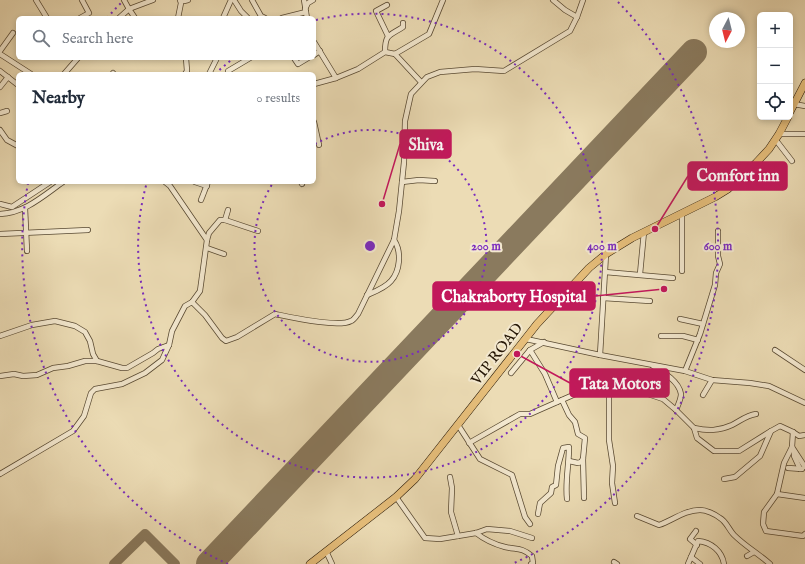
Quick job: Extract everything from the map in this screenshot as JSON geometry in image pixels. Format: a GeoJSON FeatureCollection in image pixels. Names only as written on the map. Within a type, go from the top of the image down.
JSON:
{"type":"FeatureCollection","features":[{"type":"Feature","properties":{"kind":"highway"},"geometry":{"type":"LineString","coordinates":[[794,104],[805,83]]}},
{"type":"Feature","properties":{"kind":"highway","name":"VIP ROAD"},"geometry":{"type":"LineString","coordinates":[[310,564],[396,496],[415,479],[537,324],[589,268],[606,254],[644,232],[728,189],[756,164],[777,137],[786,120]]}},
{"type":"Feature","properties":{"kind":"street"},"geometry":{"type":"LineString","coordinates":[[82,0],[89,13],[84,16]]}},
{"type":"Feature","properties":{"kind":"street"},"geometry":{"type":"LineString","coordinates":[[124,0],[134,16]]}},
{"type":"Feature","properties":{"kind":"street"},"geometry":{"type":"LineString","coordinates":[[121,16],[129,9],[153,0]]}},
{"type":"Feature","properties":{"kind":"street"},"geometry":{"type":"LineString","coordinates":[[178,16],[181,3],[180,0]]}},
{"type":"Feature","properties":{"kind":"street"},"geometry":{"type":"LineString","coordinates":[[183,0],[188,0]]}},
{"type":"Feature","properties":{"kind":"street"},"geometry":{"type":"LineString","coordinates":[[224,16],[231,0]]}},
{"type":"Feature","properties":{"kind":"street"},"geometry":{"type":"LineString","coordinates":[[234,0],[246,16]]}},
{"type":"Feature","properties":{"kind":"street"},"geometry":{"type":"LineString","coordinates":[[252,0],[262,16]]}},
{"type":"Feature","properties":{"kind":"street"},"geometry":{"type":"LineString","coordinates":[[304,0],[307,16]]}},
{"type":"Feature","properties":{"kind":"street"},"geometry":{"type":"LineString","coordinates":[[306,11],[308,3],[313,0]]}},
{"type":"Feature","properties":{"kind":"street"},"geometry":{"type":"LineString","coordinates":[[395,54],[429,34],[443,0]]}},
{"type":"Feature","properties":{"kind":"street"},"geometry":{"type":"LineString","coordinates":[[553,0],[565,10],[577,17]]}},
{"type":"Feature","properties":{"kind":"street"},"geometry":{"type":"LineString","coordinates":[[192,302],[205,315],[222,338],[226,341],[237,338],[275,314],[341,324],[352,321],[358,314],[394,240],[402,182],[405,121],[411,94],[421,82],[440,72],[475,69],[504,71],[570,31],[583,0]]}},
{"type":"Feature","properties":{"kind":"street"},"geometry":{"type":"LineString","coordinates":[[38,1],[46,16]]}},
{"type":"Feature","properties":{"kind":"street"},"geometry":{"type":"LineString","coordinates":[[387,6],[376,11],[388,36]]}},
{"type":"Feature","properties":{"kind":"street"},"geometry":{"type":"LineString","coordinates":[[289,16],[306,11]]}},
{"type":"Feature","properties":{"kind":"street"},"geometry":{"type":"LineString","coordinates":[[385,52],[385,40],[388,36],[403,27],[403,23]]}},
{"type":"Feature","properties":{"kind":"street"},"geometry":{"type":"LineString","coordinates":[[13,33],[0,53],[28,72]]}},
{"type":"Feature","properties":{"kind":"street"},"geometry":{"type":"LineString","coordinates":[[316,45],[336,78]]}},
{"type":"Feature","properties":{"kind":"street"},"geometry":{"type":"LineString","coordinates":[[316,54],[320,52]]}},
{"type":"Feature","properties":{"kind":"street"},"geometry":{"type":"LineString","coordinates":[[316,83],[358,70],[385,52],[395,54],[421,82]]}},
{"type":"Feature","properties":{"kind":"street"},"geometry":{"type":"LineString","coordinates":[[66,72],[76,60]]}},
{"type":"Feature","properties":{"kind":"street"},"geometry":{"type":"LineString","coordinates":[[186,60],[186,72]]}},
{"type":"Feature","properties":{"kind":"street"},"geometry":{"type":"LineString","coordinates":[[210,72],[216,60]]}},
{"type":"Feature","properties":{"kind":"street"},"geometry":{"type":"LineString","coordinates":[[228,72],[228,70],[246,60]]}},
{"type":"Feature","properties":{"kind":"street"},"geometry":{"type":"LineString","coordinates":[[295,60],[298,64],[305,60]]}},
{"type":"Feature","properties":{"kind":"street"},"geometry":{"type":"LineString","coordinates":[[0,71],[16,83]]}},
{"type":"Feature","properties":{"kind":"street"},"geometry":{"type":"LineString","coordinates":[[0,87],[8,77]]}},
{"type":"Feature","properties":{"kind":"street"},"geometry":{"type":"LineString","coordinates":[[794,104],[805,106]]}},
{"type":"Feature","properties":{"kind":"street"},"geometry":{"type":"LineString","coordinates":[[0,113],[7,110]]}},
{"type":"Feature","properties":{"kind":"street"},"geometry":{"type":"LineString","coordinates":[[0,130],[7,140],[16,145]]}},
{"type":"Feature","properties":{"kind":"street"},"geometry":{"type":"LineString","coordinates":[[316,131],[319,145]]}},
{"type":"Feature","properties":{"kind":"street"},"geometry":{"type":"LineString","coordinates":[[792,161],[777,137],[805,134]]}},
{"type":"Feature","properties":{"kind":"street"},"geometry":{"type":"LineString","coordinates":[[402,182],[419,180],[435,181]]}},
{"type":"Feature","properties":{"kind":"street"},"geometry":{"type":"LineString","coordinates":[[0,204],[12,206],[47,184]]}},
{"type":"Feature","properties":{"kind":"street"},"geometry":{"type":"LineString","coordinates":[[0,214],[11,214],[25,208],[60,184]]}},
{"type":"Feature","properties":{"kind":"street"},"geometry":{"type":"LineString","coordinates":[[168,184],[207,240]]}},
{"type":"Feature","properties":{"kind":"street"},"geometry":{"type":"LineString","coordinates":[[201,200],[208,184]]}},
{"type":"Feature","properties":{"kind":"street"},"geometry":{"type":"LineString","coordinates":[[25,208],[27,251]]}},
{"type":"Feature","properties":{"kind":"street"},"geometry":{"type":"LineString","coordinates":[[225,220],[228,210]]}},
{"type":"Feature","properties":{"kind":"street"},"geometry":{"type":"LineString","coordinates":[[682,213],[682,271]]}},
{"type":"Feature","properties":{"kind":"street"},"geometry":{"type":"LineString","coordinates":[[0,474],[73,431],[84,416],[91,393],[95,389],[122,384],[145,373],[162,360],[169,345],[172,331],[185,306],[192,302],[200,291],[207,240],[209,233],[220,220],[225,220],[258,231]]}},
{"type":"Feature","properties":{"kind":"street"},"geometry":{"type":"LineString","coordinates":[[0,234],[88,230]]}},
{"type":"Feature","properties":{"kind":"street"},"geometry":{"type":"LineString","coordinates":[[685,372],[698,340],[715,285],[716,273],[720,264],[718,256],[718,231]]}},
{"type":"Feature","properties":{"kind":"street"},"geometry":{"type":"LineString","coordinates":[[640,274],[644,232]]}},
{"type":"Feature","properties":{"kind":"street"},"geometry":{"type":"LineString","coordinates":[[366,296],[391,282],[397,271],[399,257],[398,245],[394,240]]}},
{"type":"Feature","properties":{"kind":"street"},"geometry":{"type":"LineString","coordinates":[[207,248],[224,254]]}},
{"type":"Feature","properties":{"kind":"street"},"geometry":{"type":"LineString","coordinates":[[600,355],[606,254]]}},
{"type":"Feature","properties":{"kind":"street"},"geometry":{"type":"LineString","coordinates":[[605,272],[672,278]]}},
{"type":"Feature","properties":{"kind":"street"},"geometry":{"type":"LineString","coordinates":[[604,298],[650,301]]}},
{"type":"Feature","properties":{"kind":"street"},"geometry":{"type":"LineString","coordinates":[[680,319],[703,324]]}},
{"type":"Feature","properties":{"kind":"street"},"geometry":{"type":"LineString","coordinates":[[0,336],[32,326],[55,321],[75,326],[85,332],[97,361]]}},
{"type":"Feature","properties":{"kind":"street"},"geometry":{"type":"LineString","coordinates":[[661,336],[683,336],[698,340]]}},
{"type":"Feature","properties":{"kind":"street"},"geometry":{"type":"LineString","coordinates":[[526,339],[685,372],[712,380],[769,386],[805,403]]}},
{"type":"Feature","properties":{"kind":"street"},"geometry":{"type":"LineString","coordinates":[[510,373],[530,350],[544,342]]}},
{"type":"Feature","properties":{"kind":"street"},"geometry":{"type":"LineString","coordinates":[[0,376],[14,374],[23,376],[36,375],[53,368],[68,366],[85,361],[97,361],[127,368],[153,354],[158,349],[169,345]]}},
{"type":"Feature","properties":{"kind":"street"},"geometry":{"type":"LineString","coordinates":[[530,350],[560,401],[575,422],[578,434],[585,438],[583,459],[584,498]]}},
{"type":"Feature","properties":{"kind":"street"},"geometry":{"type":"LineString","coordinates":[[775,350],[805,370]]}},
{"type":"Feature","properties":{"kind":"street"},"geometry":{"type":"LineString","coordinates":[[651,365],[667,375],[678,387],[681,394],[676,410]]}},
{"type":"Feature","properties":{"kind":"street"},"geometry":{"type":"LineString","coordinates":[[703,395],[712,380]]}},
{"type":"Feature","properties":{"kind":"street"},"geometry":{"type":"LineString","coordinates":[[469,443],[520,414],[530,414],[589,388],[609,387],[642,392],[663,399],[694,428],[697,438],[714,451],[739,451],[780,426],[799,436],[805,435]]}},
{"type":"Feature","properties":{"kind":"street"},"geometry":{"type":"LineString","coordinates":[[609,387],[609,440],[613,466],[612,483],[615,503]]}},
{"type":"Feature","properties":{"kind":"street"},"geometry":{"type":"LineString","coordinates":[[694,428],[706,431],[718,430],[756,414]]}},
{"type":"Feature","properties":{"kind":"street"},"geometry":{"type":"LineString","coordinates":[[458,425],[480,459],[512,475],[525,517],[530,524]]}},
{"type":"Feature","properties":{"kind":"street"},"geometry":{"type":"LineString","coordinates":[[724,479],[735,477],[760,456],[771,431]]}},
{"type":"Feature","properties":{"kind":"street"},"geometry":{"type":"LineString","coordinates":[[788,468],[803,468],[793,449],[793,432]]}},
{"type":"Feature","properties":{"kind":"street"},"geometry":{"type":"LineString","coordinates":[[538,514],[540,503],[551,493],[552,487],[556,485],[558,466],[563,448],[569,447],[569,461],[565,487],[567,499]]}},
{"type":"Feature","properties":{"kind":"street"},"geometry":{"type":"LineString","coordinates":[[793,449],[784,463],[777,494],[764,512],[763,524],[766,531],[803,536],[805,534]]}},
{"type":"Feature","properties":{"kind":"street"},"geometry":{"type":"LineString","coordinates":[[569,461],[581,462],[583,459]]}},
{"type":"Feature","properties":{"kind":"street"},"geometry":{"type":"LineString","coordinates":[[450,477],[452,488],[451,512],[458,536]]}},
{"type":"Feature","properties":{"kind":"street"},"geometry":{"type":"LineString","coordinates":[[777,494],[805,498]]}},
{"type":"Feature","properties":{"kind":"street"},"geometry":{"type":"LineString","coordinates":[[396,496],[425,538],[440,539],[476,533],[487,529],[510,531],[532,538]]}},
{"type":"Feature","properties":{"kind":"street"},"geometry":{"type":"LineString","coordinates":[[637,516],[659,525],[684,513],[701,510],[722,518],[733,534],[770,564]]}},
{"type":"Feature","properties":{"kind":"street"},"geometry":{"type":"LineString","coordinates":[[696,531],[690,539],[697,545]]}},
{"type":"Feature","properties":{"kind":"street"},"geometry":{"type":"LineString","coordinates":[[476,533],[485,540],[494,544],[524,550],[532,556],[531,564]]}},
{"type":"Feature","properties":{"kind":"street"},"geometry":{"type":"LineString","coordinates":[[688,564],[698,541],[707,542],[716,549],[723,557],[724,564]]}},
{"type":"Feature","properties":{"kind":"street"},"geometry":{"type":"LineString","coordinates":[[326,551],[332,564]]}},
{"type":"Feature","properties":{"kind":"street"},"geometry":{"type":"LineString","coordinates":[[746,556],[754,552]]}},
{"type":"Feature","properties":{"kind":"street"},"geometry":{"type":"LineString","coordinates":[[692,557],[700,564]]}},
{"type":"Feature","properties":{"kind":"taxiway"},"geometry":{"type":"LineString","coordinates":[[114,564],[145,534],[175,564]]}},
{"type":"Feature","properties":{"kind":"runway"},"geometry":{"type":"LineString","coordinates":[[209,564],[694,52]]}},
{"type":"Feature","properties":{"kind":"place","name":"Shiva"},"geometry":{"type":"Point","coordinates":[382,204]}},
{"type":"Feature","properties":{"kind":"place","name":"Comfort inn"},"geometry":{"type":"Point","coordinates":[655,229]}},
{"type":"Feature","properties":{"kind":"place","name":"Chakraborty Hospital"},"geometry":{"type":"Point","coordinates":[664,289]}},
{"type":"Feature","properties":{"kind":"place","name":"Tata Motors"},"geometry":{"type":"Point","coordinates":[517,354]}}]}
